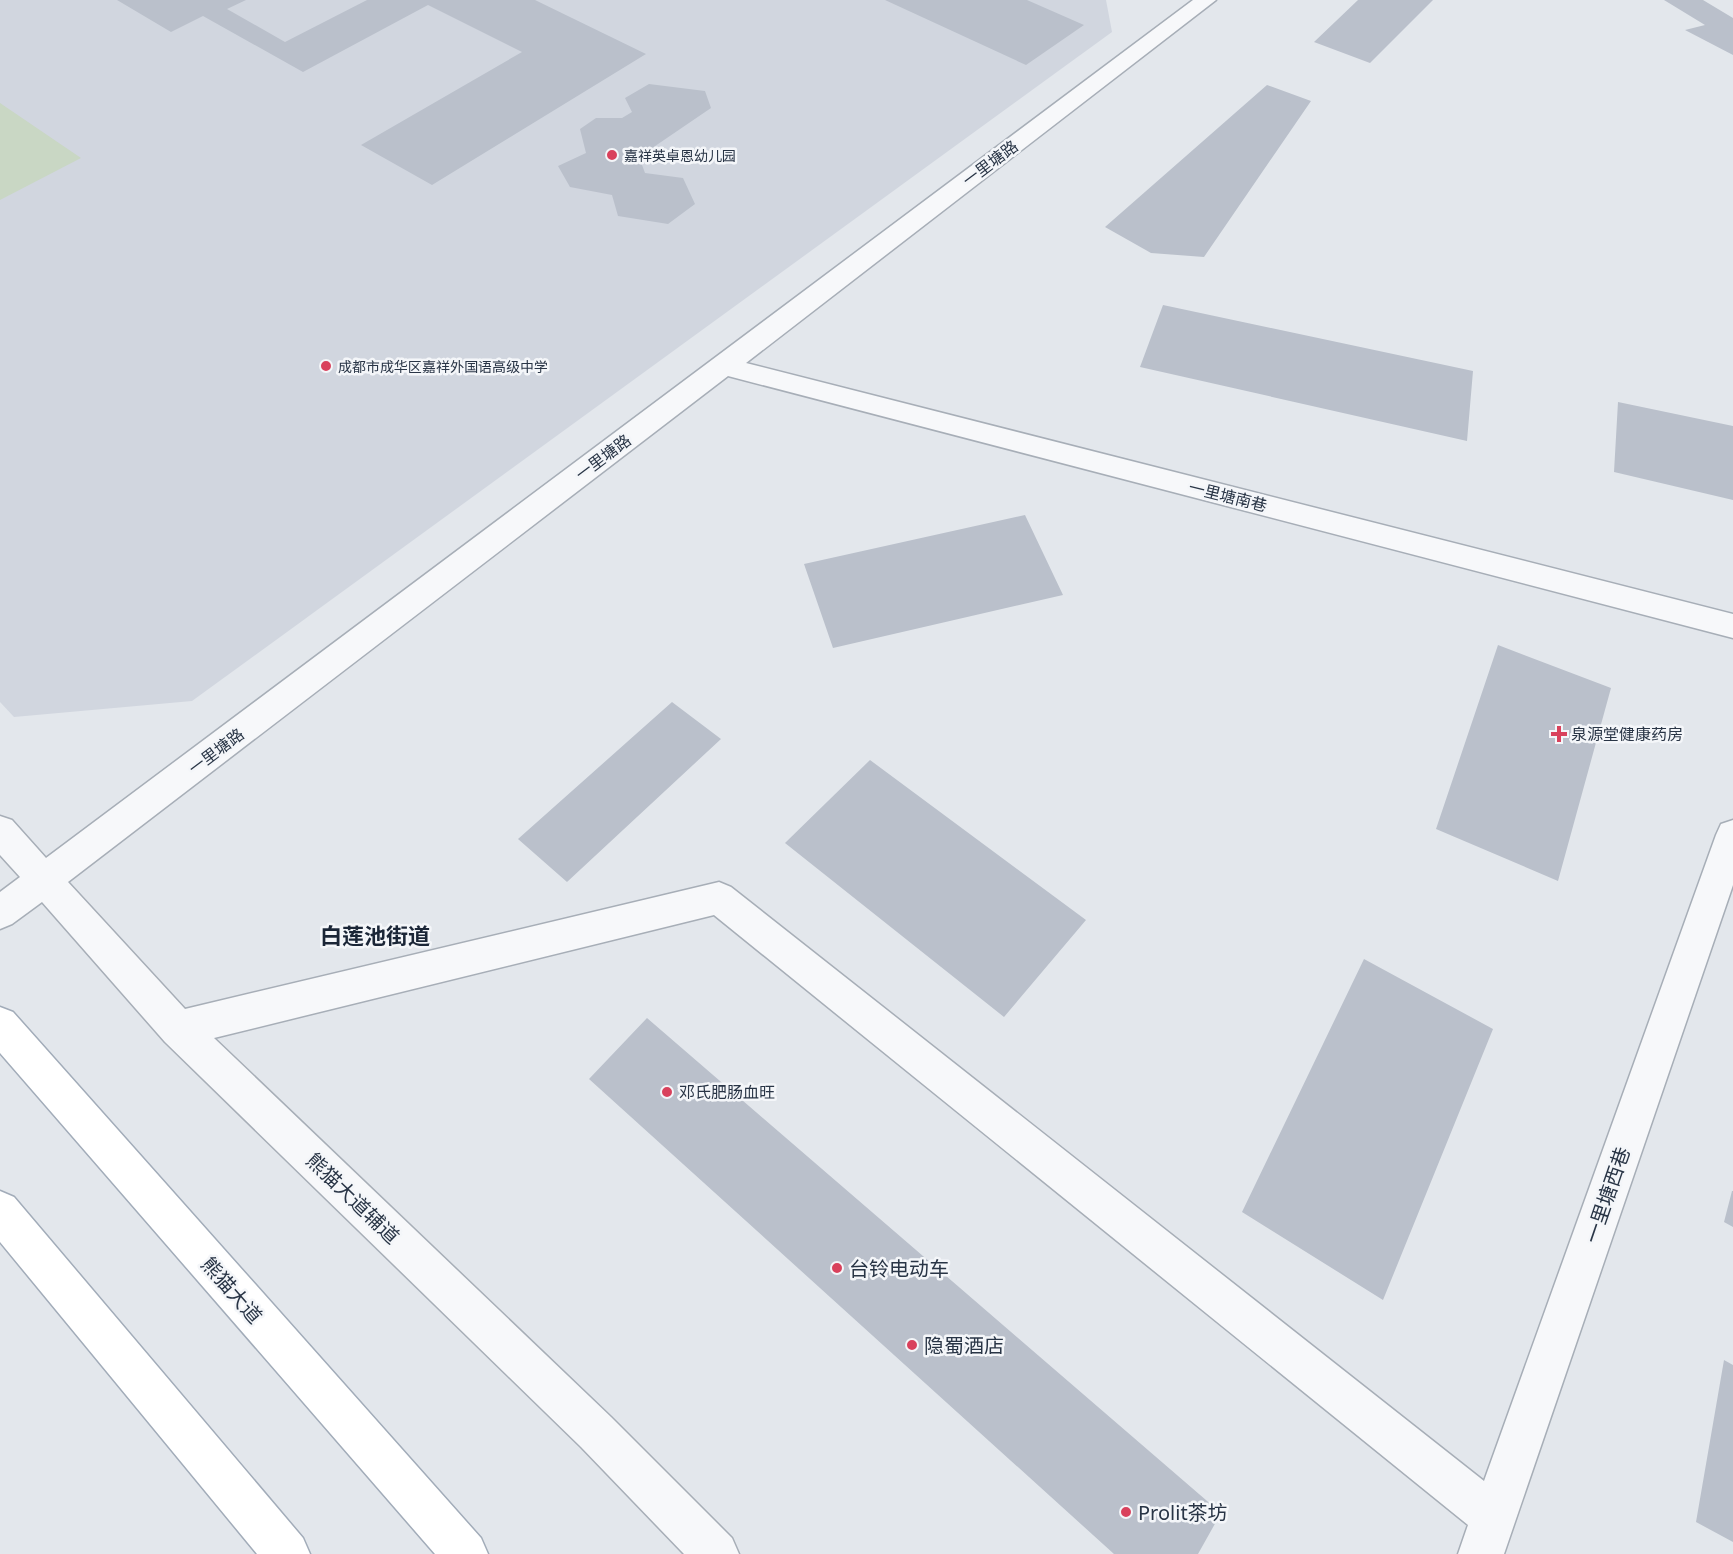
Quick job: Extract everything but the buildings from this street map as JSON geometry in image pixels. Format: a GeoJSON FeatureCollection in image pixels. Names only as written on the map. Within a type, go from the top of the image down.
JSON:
{"type":"FeatureCollection","features":[{"type":"Feature","properties":{"kind":"main road","name":"熊猫大道"},"geometry":{"type":"LineString","coordinates":[[0,1025],[465,1554]]}},
{"type":"Feature","properties":{"kind":"main road"},"geometry":{"type":"LineString","coordinates":[[0,1211],[287,1554]]}},
{"type":"Feature","properties":{"kind":"street","name":"一里塘路"},"geometry":{"type":"LineString","coordinates":[[0,913],[724,366],[1189,3]]}},
{"type":"Feature","properties":{"kind":"street","name":"一里塘南巷"},"geometry":{"type":"LineString","coordinates":[[724,366],[1733,626]]}},
{"type":"Feature","properties":{"kind":"street","name":"熊猫大道辅道"},"geometry":{"type":"LineString","coordinates":[[0,831],[178,1029],[596,1432],[716,1554]]}},
{"type":"Feature","properties":{"kind":"street","name":"一里塘西巷"},"geometry":{"type":"LineString","coordinates":[[1481,1554],[1733,836]]}},
{"type":"Feature","properties":{"kind":"street"},"geometry":{"type":"LineString","coordinates":[[178,1029],[719,898],[1494,1517]]}},
{"type":"Feature","properties":{"kind":"shaded area","name":"成都市成华区嘉祥外国语高级中学"},"geometry":{"type":"Polygon","coordinates":[[[0,0],[1106,0],[1112,32],[192,701],[14,717],[0,702],[0,0]]]}},
{"type":"Feature","properties":{"kind":"green space"},"geometry":{"type":"Polygon","coordinates":[[[0,103],[81,158],[0,200],[0,103]]]}},
{"type":"Feature","properties":{"kind":"place","name":"嘉祥英卓恩幼儿园"},"geometry":{"type":"Point","coordinates":[612,155]}},
{"type":"Feature","properties":{"kind":"place","name":"成都市成华区嘉祥外国语高级中学"},"geometry":{"type":"Point","coordinates":[326,366]}},
{"type":"Feature","properties":{"kind":"place","name":"泉源堂健康药房"},"geometry":{"type":"Point","coordinates":[1559,734]}},
{"type":"Feature","properties":{"kind":"place","name":"邓氏肥肠血旺"},"geometry":{"type":"Point","coordinates":[667,1092]}},
{"type":"Feature","properties":{"kind":"place","name":"台铃电动车"},"geometry":{"type":"Point","coordinates":[837,1268]}},
{"type":"Feature","properties":{"kind":"place","name":"隐蜀酒店"},"geometry":{"type":"Point","coordinates":[912,1345]}},
{"type":"Feature","properties":{"kind":"place","name":"Prolit茶坊"},"geometry":{"type":"Point","coordinates":[1126,1512]}},
{"type":"Feature","properties":{"kind":"district","name":"白莲池街道"},"geometry":{"type":"Point","coordinates":[375,935]}}]}
